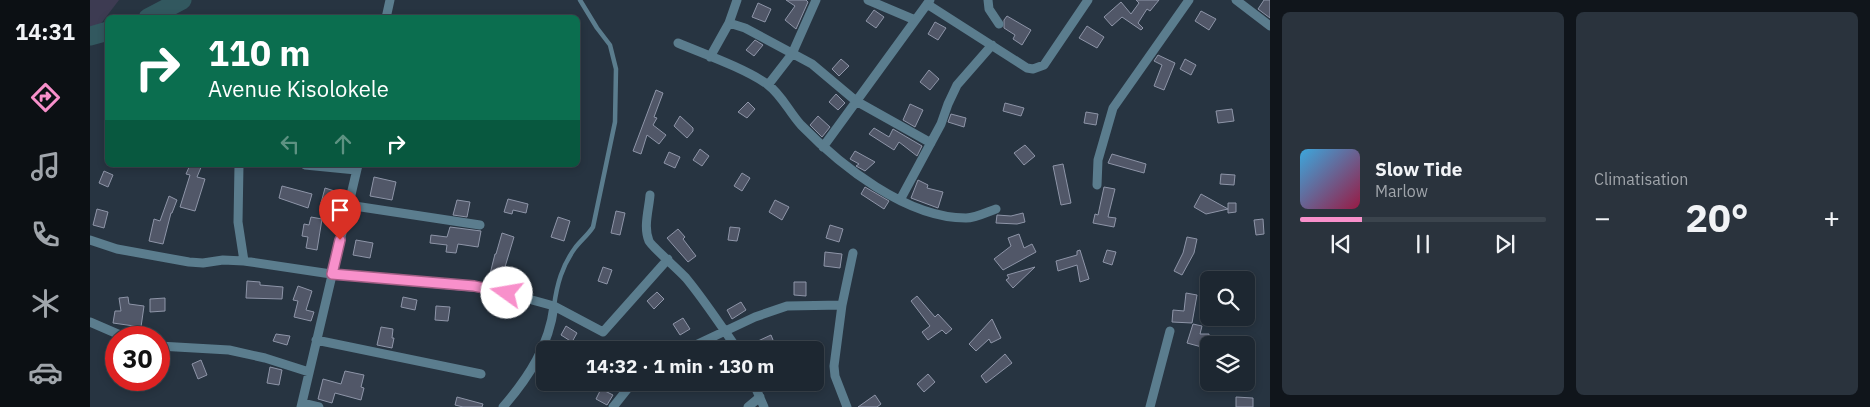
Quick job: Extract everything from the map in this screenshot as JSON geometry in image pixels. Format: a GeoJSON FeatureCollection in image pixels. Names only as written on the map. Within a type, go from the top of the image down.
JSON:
{"type":"FeatureCollection","features":[{"type":"Feature","properties":{"kind":"street"},"geometry":{"type":"LineString","coordinates":[[387,15],[390,0]]}},
{"type":"Feature","properties":{"kind":"street"},"geometry":{"type":"LineString","coordinates":[[710,57],[729,23],[737,0]]}},
{"type":"Feature","properties":{"kind":"street"},"geometry":{"type":"LineString","coordinates":[[768,85],[792,54],[816,0]]}},
{"type":"Feature","properties":{"kind":"street"},"geometry":{"type":"LineString","coordinates":[[868,0],[915,20]]}},
{"type":"Feature","properties":{"kind":"street"},"geometry":{"type":"LineString","coordinates":[[988,0],[989,9],[999,24]]}},
{"type":"Feature","properties":{"kind":"street"},"geometry":{"type":"LineString","coordinates":[[823,147],[928,2],[1027,68],[1033,69],[1044,65],[1088,0]]}},
{"type":"Feature","properties":{"kind":"street"},"geometry":{"type":"LineString","coordinates":[[1097,185],[1098,160],[1112,108],[1189,0]]}},
{"type":"Feature","properties":{"kind":"street"},"geometry":{"type":"LineString","coordinates":[[1236,0],[1270,26]]}},
{"type":"Feature","properties":{"kind":"street"},"geometry":{"type":"LineString","coordinates":[[729,23],[745,28],[812,64],[856,101],[931,143]]}},
{"type":"Feature","properties":{"kind":"street"},"geometry":{"type":"LineString","coordinates":[[678,43],[768,85],[793,116],[823,147],[873,184],[900,200],[918,209],[968,218],[996,209]]}},
{"type":"Feature","properties":{"kind":"street"},"geometry":{"type":"LineString","coordinates":[[900,200],[931,143],[957,85],[992,44]]}},
{"type":"Feature","properties":{"kind":"street"},"geometry":{"type":"LineString","coordinates":[[239,167],[238,222],[244,261]]}},
{"type":"Feature","properties":{"kind":"street"},"geometry":{"type":"LineString","coordinates":[[318,407],[301,405],[357,168],[340,167]]}},
{"type":"Feature","properties":{"kind":"street"},"geometry":{"type":"LineString","coordinates":[[650,195],[647,238],[650,244],[668,259],[686,279],[732,341]]}},
{"type":"Feature","properties":{"kind":"street"},"geometry":{"type":"LineString","coordinates":[[348,205],[480,225]]}},
{"type":"Feature","properties":{"kind":"street"},"geometry":{"type":"LineString","coordinates":[[90,240],[117,249],[173,260],[203,263],[224,260],[244,261],[332,274],[492,289],[554,306],[603,332],[668,259]]}},
{"type":"Feature","properties":{"kind":"street"},"geometry":{"type":"LineString","coordinates":[[847,407],[835,376],[834,366],[842,305],[853,253]]}},
{"type":"Feature","properties":{"kind":"street"},"geometry":{"type":"LineString","coordinates":[[704,341],[787,306],[842,305]]}},
{"type":"Feature","properties":{"kind":"street"},"geometry":{"type":"LineString","coordinates":[[503,407],[537,361],[546,342],[554,306]]}},
{"type":"Feature","properties":{"kind":"street"},"geometry":{"type":"LineString","coordinates":[[90,322],[105,328]]}},
{"type":"Feature","properties":{"kind":"street"},"geometry":{"type":"LineString","coordinates":[[1150,407],[1170,331]]}},
{"type":"Feature","properties":{"kind":"street"},"geometry":{"type":"LineString","coordinates":[[316,340],[481,374]]}},
{"type":"Feature","properties":{"kind":"street"},"geometry":{"type":"LineString","coordinates":[[170,347],[229,350],[265,358],[309,372]]}},
{"type":"Feature","properties":{"kind":"street"},"geometry":{"type":"LineString","coordinates":[[613,407],[626,391]]}},
{"type":"Feature","properties":{"kind":"street"},"geometry":{"type":"LineString","coordinates":[[757,391],[764,407]]}},
{"type":"Feature","properties":{"kind":"street"},"geometry":{"type":"LineString","coordinates":[[748,407],[760,397]]}},
{"type":"Feature","properties":{"kind":"lane"},"geometry":{"type":"LineString","coordinates":[[554,306],[562,271],[577,246],[593,227],[615,122],[616,69],[610,45],[580,0]]}},
{"type":"Feature","properties":{"kind":"shaded area"},"geometry":{"type":"Polygon","coordinates":[[[90,0],[119,0],[108,15],[105,15],[105,18],[90,38],[90,0]]]}},
{"type":"Feature","properties":{"kind":"building"},"geometry":{"type":"Polygon","coordinates":[[[786,0],[806,0],[808,2],[796,29],[785,20],[795,6],[786,0]]]}},
{"type":"Feature","properties":{"kind":"building"},"geometry":{"type":"Polygon","coordinates":[[[1136,0],[1159,0],[1150,11],[1147,9],[1138,23],[1143,28],[1141,30],[1122,17],[1112,26],[1104,17],[1121,2],[1131,14],[1139,3],[1136,0]]]}},
{"type":"Feature","properties":{"kind":"building"},"geometry":{"type":"Polygon","coordinates":[[[1264,0],[1270,0],[1270,18],[1258,9],[1264,0]]]}},
{"type":"Feature","properties":{"kind":"building"},"geometry":{"type":"Polygon","coordinates":[[[758,3],[771,9],[765,22],[752,17],[758,3]]]}},
{"type":"Feature","properties":{"kind":"building"},"geometry":{"type":"Polygon","coordinates":[[[874,10],[884,17],[876,28],[866,21],[874,10]]]}},
{"type":"Feature","properties":{"kind":"building"},"geometry":{"type":"Polygon","coordinates":[[[1201,11],[1216,19],[1209,30],[1195,21],[1201,11]]]}},
{"type":"Feature","properties":{"kind":"building"},"geometry":{"type":"Polygon","coordinates":[[[1007,16],[1031,30],[1022,45],[1013,39],[1015,35],[1004,28],[1004,20],[1007,16]]]}},
{"type":"Feature","properties":{"kind":"building"},"geometry":{"type":"Polygon","coordinates":[[[935,22],[946,28],[938,40],[928,34],[935,22]]]}},
{"type":"Feature","properties":{"kind":"building"},"geometry":{"type":"Polygon","coordinates":[[[1087,26],[1104,37],[1097,48],[1079,38],[1087,26]]]}},
{"type":"Feature","properties":{"kind":"building"},"geometry":{"type":"Polygon","coordinates":[[[755,40],[763,45],[754,56],[746,50],[755,40]]]}},
{"type":"Feature","properties":{"kind":"building"},"geometry":{"type":"Polygon","coordinates":[[[1158,55],[1175,63],[1164,90],[1154,86],[1162,65],[1154,61],[1158,55]]]}},
{"type":"Feature","properties":{"kind":"building"},"geometry":{"type":"Polygon","coordinates":[[[841,59],[849,66],[839,76],[832,69],[841,59]]]}},
{"type":"Feature","properties":{"kind":"building"},"geometry":{"type":"Polygon","coordinates":[[[1185,59],[1196,65],[1191,75],[1180,69],[1185,59]]]}},
{"type":"Feature","properties":{"kind":"building"},"geometry":{"type":"Polygon","coordinates":[[[929,70],[939,79],[930,90],[920,82],[929,70]]]}},
{"type":"Feature","properties":{"kind":"building"},"geometry":{"type":"Polygon","coordinates":[[[656,90],[663,93],[654,117],[657,118],[653,125],[666,135],[659,144],[647,135],[641,154],[633,151],[656,90]]]}},
{"type":"Feature","properties":{"kind":"building"},"geometry":{"type":"Polygon","coordinates":[[[836,94],[845,103],[838,110],[829,102],[836,94]]]}},
{"type":"Feature","properties":{"kind":"building"},"geometry":{"type":"Polygon","coordinates":[[[748,102],[755,109],[747,118],[738,112],[748,102]]]}},
{"type":"Feature","properties":{"kind":"building"},"geometry":{"type":"Polygon","coordinates":[[[1005,103],[1024,108],[1021,116],[1003,111],[1005,103]]]}},
{"type":"Feature","properties":{"kind":"building"},"geometry":{"type":"Polygon","coordinates":[[[910,104],[923,110],[915,127],[903,120],[910,104]]]}},
{"type":"Feature","properties":{"kind":"building"},"geometry":{"type":"Polygon","coordinates":[[[1232,109],[1234,121],[1218,123],[1216,111],[1232,109]]]}},
{"type":"Feature","properties":{"kind":"building"},"geometry":{"type":"Polygon","coordinates":[[[1086,112],[1098,114],[1096,125],[1084,123],[1086,112]]]}},
{"type":"Feature","properties":{"kind":"building"},"geometry":{"type":"Polygon","coordinates":[[[951,114],[966,118],[964,127],[948,122],[951,114]]]}},
{"type":"Feature","properties":{"kind":"building"},"geometry":{"type":"Polygon","coordinates":[[[680,116],[693,128],[693,131],[687,138],[674,126],[680,116]]]}},
{"type":"Feature","properties":{"kind":"building"},"geometry":{"type":"Polygon","coordinates":[[[818,116],[830,127],[822,137],[810,125],[818,116]]]}},
{"type":"Feature","properties":{"kind":"building"},"geometry":{"type":"Polygon","coordinates":[[[874,128],[889,137],[893,129],[922,146],[917,156],[899,142],[894,150],[869,134],[874,128]]]}},
{"type":"Feature","properties":{"kind":"building"},"geometry":{"type":"Polygon","coordinates":[[[1025,145],[1035,156],[1024,165],[1014,153],[1025,145]]]}},
{"type":"Feature","properties":{"kind":"building"},"geometry":{"type":"Polygon","coordinates":[[[700,149],[709,156],[702,166],[693,160],[700,149]]]}},
{"type":"Feature","properties":{"kind":"building"},"geometry":{"type":"Polygon","coordinates":[[[855,151],[875,162],[865,171],[856,166],[859,164],[850,159],[855,151]]]}},
{"type":"Feature","properties":{"kind":"building"},"geometry":{"type":"Polygon","coordinates":[[[669,152],[680,157],[675,168],[664,163],[669,152]]]}},
{"type":"Feature","properties":{"kind":"building"},"geometry":{"type":"Polygon","coordinates":[[[1112,154],[1146,164],[1144,173],[1108,163],[1112,154]]]}},
{"type":"Feature","properties":{"kind":"building"},"geometry":{"type":"Polygon","coordinates":[[[1063,164],[1071,203],[1061,205],[1053,166],[1063,164]]]}},
{"type":"Feature","properties":{"kind":"building"},"geometry":{"type":"Polygon","coordinates":[[[189,167],[201,167],[197,177],[205,179],[195,211],[180,207],[190,175],[186,174],[189,167]]]}},
{"type":"Feature","properties":{"kind":"building"},"geometry":{"type":"Polygon","coordinates":[[[104,171],[113,175],[108,187],[99,183],[104,171]]]}},
{"type":"Feature","properties":{"kind":"building"},"geometry":{"type":"Polygon","coordinates":[[[742,173],[750,178],[742,191],[734,186],[742,173]]]}},
{"type":"Feature","properties":{"kind":"building"},"geometry":{"type":"Polygon","coordinates":[[[1221,174],[1235,175],[1234,185],[1220,184],[1221,174]]]}},
{"type":"Feature","properties":{"kind":"building"},"geometry":{"type":"Polygon","coordinates":[[[374,177],[396,182],[392,200],[370,196],[374,177]]]}},
{"type":"Feature","properties":{"kind":"building"},"geometry":{"type":"Polygon","coordinates":[[[918,180],[928,185],[927,188],[943,192],[938,208],[911,198],[918,180]]]}},
{"type":"Feature","properties":{"kind":"building"},"geometry":{"type":"Polygon","coordinates":[[[282,186],[312,194],[308,208],[279,198],[282,186]]]}},
{"type":"Feature","properties":{"kind":"building"},"geometry":{"type":"Polygon","coordinates":[[[865,187],[889,201],[884,209],[861,194],[865,187]]]}},
{"type":"Feature","properties":{"kind":"building"},"geometry":{"type":"Polygon","coordinates":[[[1104,187],[1115,189],[1108,217],[1116,218],[1114,227],[1093,223],[1095,214],[1098,215],[1104,187]]]}},
{"type":"Feature","properties":{"kind":"building"},"geometry":{"type":"Polygon","coordinates":[[[325,188],[341,193],[337,208],[321,203],[325,188]]]}},
{"type":"Feature","properties":{"kind":"building"},"geometry":{"type":"Polygon","coordinates":[[[1201,194],[1228,209],[1206,214],[1194,207],[1201,194]]]}},
{"type":"Feature","properties":{"kind":"building"},"geometry":{"type":"Polygon","coordinates":[[[169,196],[177,200],[171,213],[163,244],[149,241],[154,219],[160,221],[169,196]]]}},
{"type":"Feature","properties":{"kind":"building"},"geometry":{"type":"Polygon","coordinates":[[[508,199],[528,204],[526,213],[513,210],[512,214],[504,212],[508,199]]]}},
{"type":"Feature","properties":{"kind":"building"},"geometry":{"type":"Polygon","coordinates":[[[457,200],[470,202],[467,217],[453,215],[457,200]]]}},
{"type":"Feature","properties":{"kind":"building"},"geometry":{"type":"Polygon","coordinates":[[[775,200],[789,207],[782,220],[769,212],[775,200]]]}},
{"type":"Feature","properties":{"kind":"building"},"geometry":{"type":"Polygon","coordinates":[[[1228,203],[1236,203],[1236,212],[1228,213],[1228,203]]]}},
{"type":"Feature","properties":{"kind":"building"},"geometry":{"type":"Polygon","coordinates":[[[97,209],[108,212],[104,228],[93,225],[97,209]]]}},
{"type":"Feature","properties":{"kind":"building"},"geometry":{"type":"Polygon","coordinates":[[[616,211],[625,213],[620,235],[611,233],[616,211]]]}},
{"type":"Feature","properties":{"kind":"building"},"geometry":{"type":"Polygon","coordinates":[[[1023,213],[1025,222],[1017,224],[996,223],[997,215],[1011,216],[1023,213]]]}},
{"type":"Feature","properties":{"kind":"building"},"geometry":{"type":"Polygon","coordinates":[[[311,217],[322,219],[317,250],[306,248],[308,237],[302,236],[304,224],[309,225],[311,217]]]}},
{"type":"Feature","properties":{"kind":"building"},"geometry":{"type":"Polygon","coordinates":[[[558,217],[570,221],[564,241],[551,237],[558,217]]]}},
{"type":"Feature","properties":{"kind":"building"},"geometry":{"type":"Polygon","coordinates":[[[1263,219],[1264,234],[1256,235],[1254,220],[1263,219]]]}},
{"type":"Feature","properties":{"kind":"building"},"geometry":{"type":"Polygon","coordinates":[[[830,225],[843,229],[839,242],[826,238],[830,225]]]}},
{"type":"Feature","properties":{"kind":"building"},"geometry":{"type":"Polygon","coordinates":[[[450,227],[481,231],[478,247],[458,244],[456,253],[446,252],[447,245],[430,243],[431,235],[447,237],[450,227]]]}},
{"type":"Feature","properties":{"kind":"building"},"geometry":{"type":"Polygon","coordinates":[[[730,227],[740,228],[737,241],[728,240],[730,227]]]}},
{"type":"Feature","properties":{"kind":"building"},"geometry":{"type":"Polygon","coordinates":[[[678,229],[696,256],[688,262],[667,238],[678,229]]]}},
{"type":"Feature","properties":{"kind":"building"},"geometry":{"type":"Polygon","coordinates":[[[502,233],[514,237],[502,277],[490,274],[502,233]]]}},
{"type":"Feature","properties":{"kind":"building"},"geometry":{"type":"Polygon","coordinates":[[[1019,234],[1024,248],[1032,244],[1036,252],[1003,270],[994,259],[1011,246],[1008,238],[1019,234]]]}},
{"type":"Feature","properties":{"kind":"building"},"geometry":{"type":"Polygon","coordinates":[[[1187,237],[1197,239],[1194,253],[1182,275],[1174,271],[1183,253],[1187,237]]]}},
{"type":"Feature","properties":{"kind":"building"},"geometry":{"type":"Polygon","coordinates":[[[356,240],[373,243],[370,258],[353,255],[356,240]]]}},
{"type":"Feature","properties":{"kind":"building"},"geometry":{"type":"Polygon","coordinates":[[[1080,250],[1089,279],[1080,282],[1077,265],[1058,271],[1056,261],[1077,255],[1077,251],[1080,250]]]}},
{"type":"Feature","properties":{"kind":"building"},"geometry":{"type":"Polygon","coordinates":[[[1107,250],[1116,252],[1112,265],[1103,262],[1107,250]]]}},
{"type":"Feature","properties":{"kind":"building"},"geometry":{"type":"Polygon","coordinates":[[[825,252],[842,254],[840,268],[824,266],[825,252]]]}},
{"type":"Feature","properties":{"kind":"building"},"geometry":{"type":"Polygon","coordinates":[[[603,267],[612,270],[607,284],[598,281],[603,267]]]}},
{"type":"Feature","properties":{"kind":"building"},"geometry":{"type":"Polygon","coordinates":[[[1035,267],[1013,288],[1006,280],[1009,278],[1007,275],[1035,267]]]}},
{"type":"Feature","properties":{"kind":"building"},"geometry":{"type":"Polygon","coordinates":[[[247,281],[260,282],[260,285],[283,287],[282,299],[246,298],[247,281]]]}},
{"type":"Feature","properties":{"kind":"building"},"geometry":{"type":"Polygon","coordinates":[[[794,282],[806,282],[806,296],[794,295],[794,282]]]}},
{"type":"Feature","properties":{"kind":"building"},"geometry":{"type":"Polygon","coordinates":[[[298,286],[312,291],[306,310],[314,312],[311,321],[294,317],[298,301],[293,300],[298,286]]]}},
{"type":"Feature","properties":{"kind":"building"},"geometry":{"type":"Polygon","coordinates":[[[657,292],[664,299],[654,309],[647,301],[657,292]]]}},
{"type":"Feature","properties":{"kind":"building"},"geometry":{"type":"Polygon","coordinates":[[[1186,293],[1197,295],[1192,323],[1172,322],[1173,310],[1184,311],[1186,293]]]}},
{"type":"Feature","properties":{"kind":"building"},"geometry":{"type":"Polygon","coordinates":[[[917,296],[935,317],[938,314],[952,329],[946,334],[942,330],[928,340],[922,332],[930,326],[911,301],[917,296]]]}},
{"type":"Feature","properties":{"kind":"building"},"geometry":{"type":"Polygon","coordinates":[[[128,297],[129,304],[144,306],[141,326],[113,323],[115,311],[121,311],[119,298],[128,297]]]}},
{"type":"Feature","properties":{"kind":"building"},"geometry":{"type":"Polygon","coordinates":[[[403,297],[417,300],[415,310],[401,307],[403,297]]]}},
{"type":"Feature","properties":{"kind":"building"},"geometry":{"type":"Polygon","coordinates":[[[165,298],[165,311],[150,312],[150,299],[165,298]]]}},
{"type":"Feature","properties":{"kind":"building"},"geometry":{"type":"Polygon","coordinates":[[[741,302],[746,310],[732,319],[727,310],[741,302]]]}},
{"type":"Feature","properties":{"kind":"building"},"geometry":{"type":"Polygon","coordinates":[[[436,306],[450,307],[448,321],[435,320],[436,306]]]}},
{"type":"Feature","properties":{"kind":"building"},"geometry":{"type":"Polygon","coordinates":[[[683,318],[690,329],[680,335],[673,324],[683,318]]]}},
{"type":"Feature","properties":{"kind":"building"},"geometry":{"type":"Polygon","coordinates":[[[992,319],[1001,338],[991,343],[989,339],[976,351],[969,344],[992,319]]]}},
{"type":"Feature","properties":{"kind":"building"},"geometry":{"type":"Polygon","coordinates":[[[1193,324],[1202,326],[1200,334],[1209,334],[1209,336],[1200,336],[1200,347],[1187,343],[1193,324]]]}},
{"type":"Feature","properties":{"kind":"building"},"geometry":{"type":"Polygon","coordinates":[[[566,326],[577,333],[573,341],[561,335],[566,326]]]}},
{"type":"Feature","properties":{"kind":"building"},"geometry":{"type":"Polygon","coordinates":[[[381,327],[393,329],[392,348],[377,345],[381,327]]]}},
{"type":"Feature","properties":{"kind":"building"},"geometry":{"type":"Polygon","coordinates":[[[276,334],[290,336],[287,345],[273,341],[276,334]]]}},
{"type":"Feature","properties":{"kind":"building"},"geometry":{"type":"Polygon","coordinates":[[[771,335],[773,341],[758,341],[771,335]]]}},
{"type":"Feature","properties":{"kind":"building"},"geometry":{"type":"Polygon","coordinates":[[[1005,354],[1012,363],[986,383],[981,376],[1005,354]]]}},
{"type":"Feature","properties":{"kind":"building"},"geometry":{"type":"Polygon","coordinates":[[[201,360],[207,375],[198,379],[192,364],[201,360]]]}},
{"type":"Feature","properties":{"kind":"building"},"geometry":{"type":"Polygon","coordinates":[[[270,367],[282,370],[279,385],[267,383],[270,367]]]}},
{"type":"Feature","properties":{"kind":"building"},"geometry":{"type":"Polygon","coordinates":[[[345,371],[364,375],[361,387],[364,388],[361,400],[335,393],[332,403],[318,399],[323,379],[341,384],[345,371]]]}},
{"type":"Feature","properties":{"kind":"building"},"geometry":{"type":"Polygon","coordinates":[[[928,374],[935,382],[924,392],[917,384],[928,374]]]}},
{"type":"Feature","properties":{"kind":"building"},"geometry":{"type":"Polygon","coordinates":[[[600,391],[613,395],[607,405],[596,399],[600,391]]]}},
{"type":"Feature","properties":{"kind":"building"},"geometry":{"type":"Polygon","coordinates":[[[875,395],[881,404],[877,407],[858,407],[875,395]]]}},
{"type":"Feature","properties":{"kind":"building"},"geometry":{"type":"Polygon","coordinates":[[[457,397],[483,404],[482,407],[455,405],[457,397]]]}},
{"type":"Feature","properties":{"kind":"building"},"geometry":{"type":"Polygon","coordinates":[[[1236,397],[1253,398],[1253,407],[1236,407],[1236,397]]]}},
{"type":"Feature","properties":{"kind":"waterway"},"geometry":{"type":"LineString","coordinates":[[154,15],[182,0]]}},
{"type":"Feature","properties":{"kind":"waterway"},"geometry":{"type":"LineString","coordinates":[[90,36],[105,32]]}},
{"type":"Feature","properties":{"kind":"route"},"geometry":{"type":"LineString","coordinates":[[340,240],[332,274],[474,286],[507,293]]}}]}
